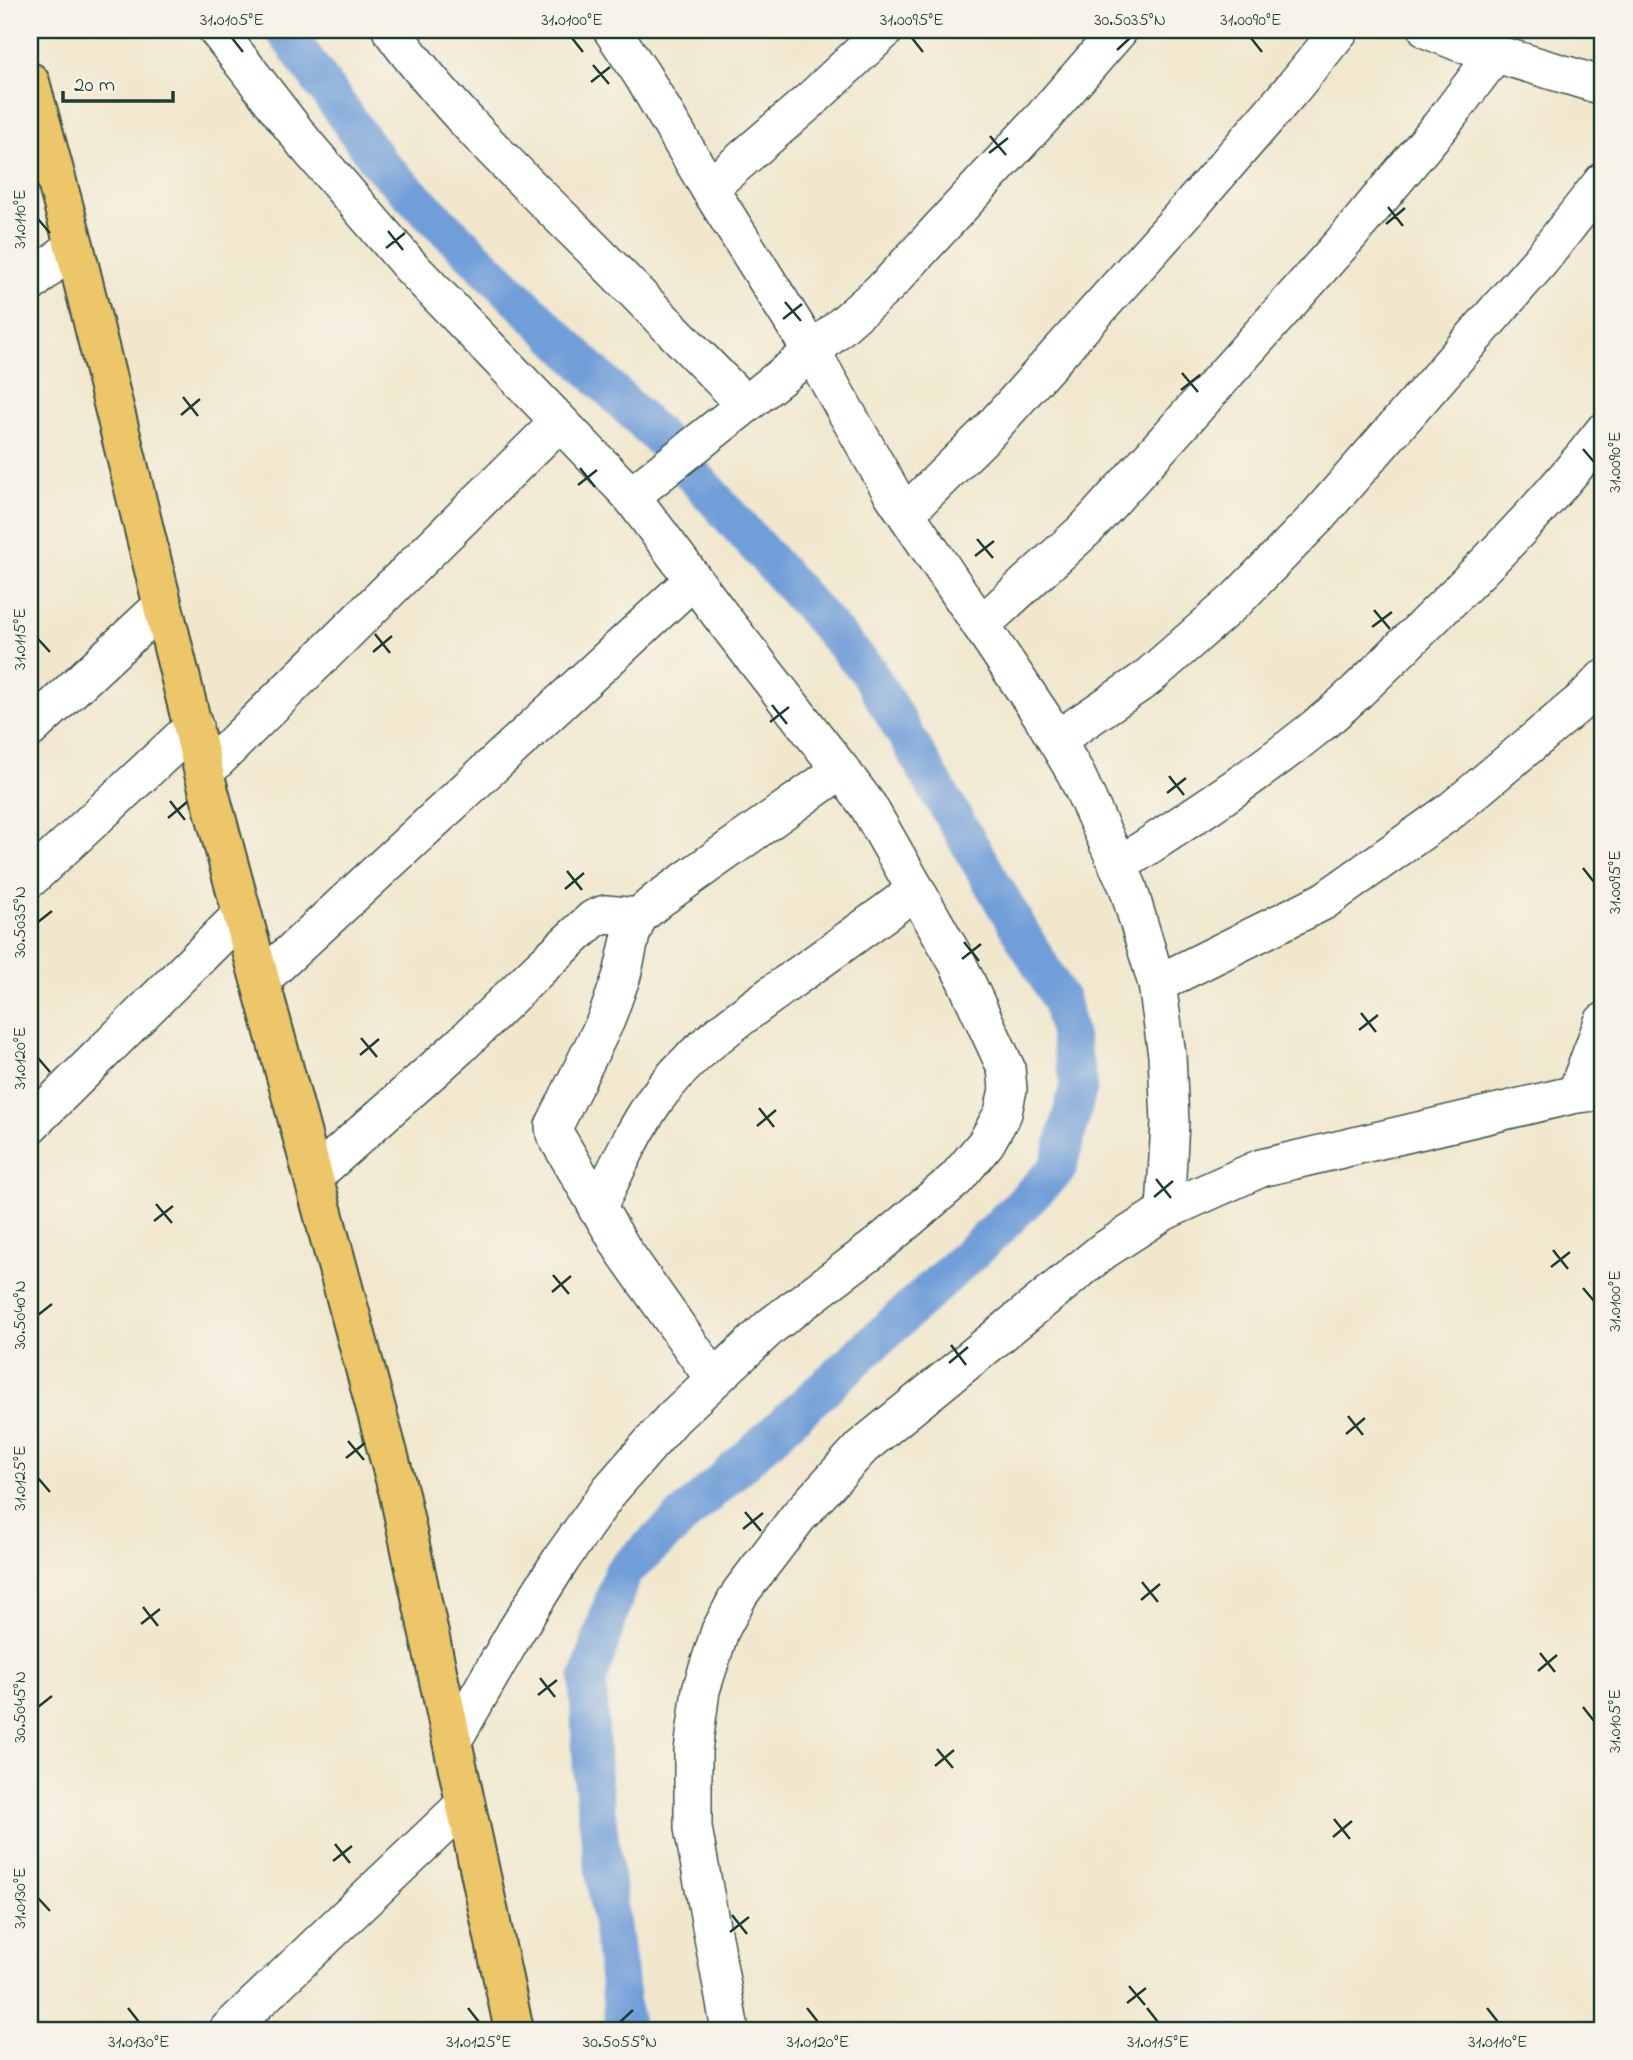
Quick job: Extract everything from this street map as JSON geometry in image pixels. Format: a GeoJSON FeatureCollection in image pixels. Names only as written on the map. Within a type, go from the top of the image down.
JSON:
{"type":"FeatureCollection","features":[{"type":"Feature","properties":{"kind":"main road"},"geometry":{"type":"LineString","coordinates":[[30,82],[74,245],[204,773],[399,1494],[514,2030]]}},
{"type":"Feature","properties":{"kind":"street"},"geometry":{"type":"LineString","coordinates":[[217,30],[306,145],[411,267],[631,496],[869,806],[958,964],[1006,1068],[1008,1089],[1003,1113],[986,1143],[956,1179],[877,1246],[771,1326],[673,1418],[610,1490],[562,1558],[516,1631],[453,1742]]}},
{"type":"Feature","properties":{"kind":"street"},"geometry":{"type":"LineString","coordinates":[[391,30],[415,63],[486,143],[606,261],[741,407]]}},
{"type":"Feature","properties":{"kind":"street"},"geometry":{"type":"LineString","coordinates":[[612,30],[812,352],[892,493],[1042,716],[1075,772],[1128,887],[1157,984],[1167,1055],[1170,1122],[1165,1210]]}},
{"type":"Feature","properties":{"kind":"street"},"geometry":{"type":"LineString","coordinates":[[709,188],[814,97],[885,30]]}},
{"type":"Feature","properties":{"kind":"street"},"geometry":{"type":"LineString","coordinates":[[631,496],[812,352],[888,285],[1045,115],[1119,30]]}},
{"type":"Feature","properties":{"kind":"street"},"geometry":{"type":"LineString","coordinates":[[906,513],[989,431],[1076,335],[1292,89],[1340,30]]}},
{"type":"Feature","properties":{"kind":"street"},"geometry":{"type":"LineString","coordinates":[[1428,30],[1494,54],[1603,86]]}},
{"type":"Feature","properties":{"kind":"street"},"geometry":{"type":"LineString","coordinates":[[981,625],[1087,528],[1179,426],[1352,232],[1446,119],[1494,54]]}},
{"type":"Feature","properties":{"kind":"street"},"geometry":{"type":"LineString","coordinates":[[1056,740],[1146,679],[1237,599],[1317,517],[1541,260],[1603,181]]}},
{"type":"Feature","properties":{"kind":"street"},"geometry":{"type":"LineString","coordinates":[[30,284],[74,245]]}},
{"type":"Feature","properties":{"kind":"street"},"geometry":{"type":"LineString","coordinates":[[204,773],[559,422]]}},
{"type":"Feature","properties":{"kind":"street"},"geometry":{"type":"LineString","coordinates":[[1118,866],[1236,788],[1312,731],[1477,574],[1580,462],[1603,432]]}},
{"type":"Feature","properties":{"kind":"street"},"geometry":{"type":"LineString","coordinates":[[260,981],[693,580]]}},
{"type":"Feature","properties":{"kind":"street"},"geometry":{"type":"LineString","coordinates":[[30,729],[163,605]]}},
{"type":"Feature","properties":{"kind":"street"},"geometry":{"type":"LineString","coordinates":[[1157,984],[1324,901],[1452,810],[1603,680]]}},
{"type":"Feature","properties":{"kind":"street"},"geometry":{"type":"LineString","coordinates":[[30,878],[194,726]]}},
{"type":"Feature","properties":{"kind":"street"},"geometry":{"type":"LineString","coordinates":[[714,1379],[622,1250],[555,1134],[554,1126],[606,1020],[638,917],[841,770]]}},
{"type":"Feature","properties":{"kind":"street"},"geometry":{"type":"LineString","coordinates":[[597,1209],[654,1101],[698,1051],[916,890]]}},
{"type":"Feature","properties":{"kind":"street"},"geometry":{"type":"LineString","coordinates":[[30,1125],[242,914]]}},
{"type":"Feature","properties":{"kind":"street"},"geometry":{"type":"LineString","coordinates":[[313,1177],[460,1046],[593,919],[605,914],[638,917]]}},
{"type":"Feature","properties":{"kind":"street"},"geometry":{"type":"LineString","coordinates":[[730,2030],[692,1828],[693,1751],[701,1690],[720,1631],[730,1610],[798,1517],[862,1447],[1103,1251],[1165,1210],[1261,1168],[1589,1092],[1603,1022]]}},
{"type":"Feature","properties":{"kind":"street"},"geometry":{"type":"LineString","coordinates":[[228,2030],[466,1803]]}},
{"type":"Feature","properties":{"kind":"waterway"},"geometry":{"type":"LineString","coordinates":[[284,30],[380,164],[664,442],[868,671],[1061,1001],[1079,1085],[1058,1168],[993,1233],[622,1573],[588,1681],[592,1777],[625,2030]]}}]}
